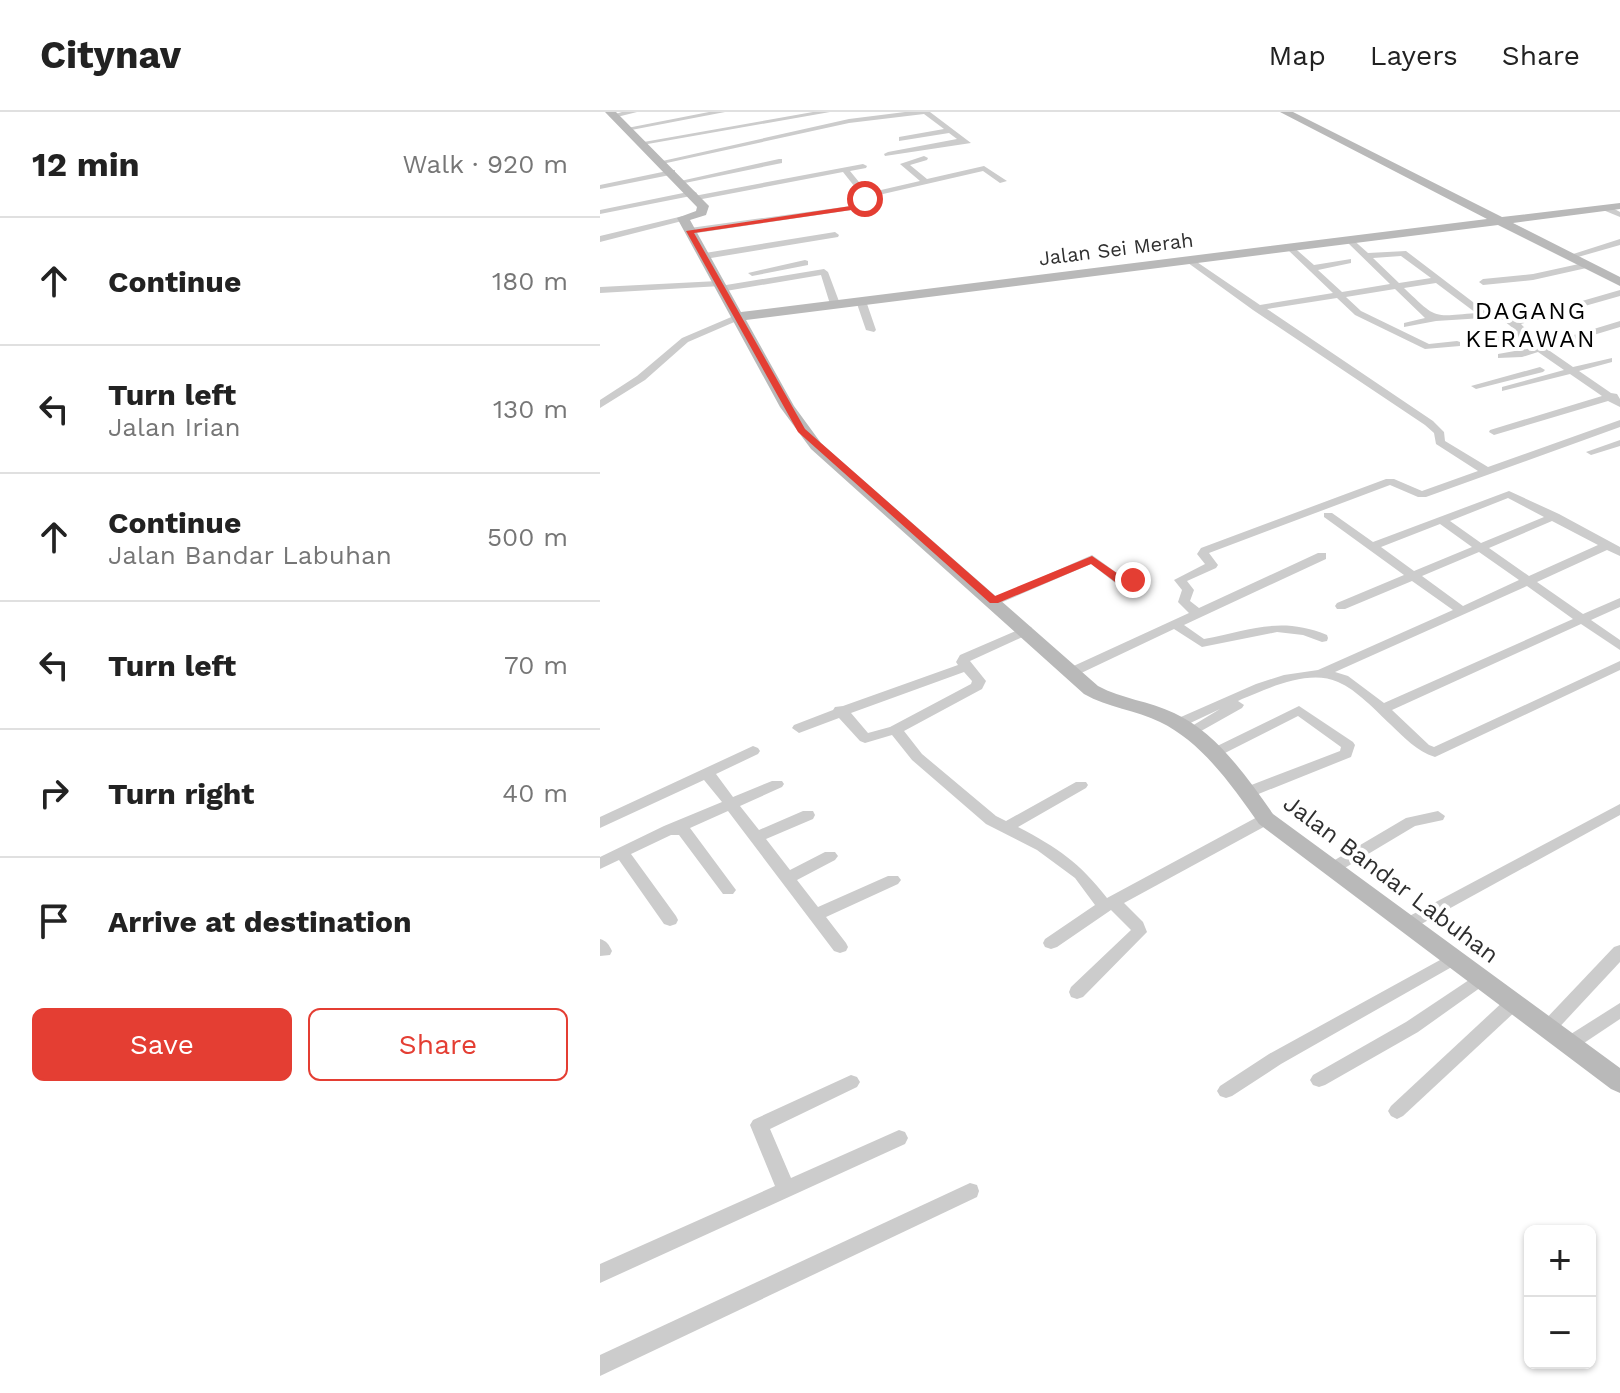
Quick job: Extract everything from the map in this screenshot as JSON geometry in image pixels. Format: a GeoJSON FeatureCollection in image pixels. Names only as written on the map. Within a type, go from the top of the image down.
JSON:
{"type":"FeatureCollection","features":[{"type":"Feature","properties":{"kind":"main road"},"geometry":{"type":"LineString","coordinates":[[1285,112],[1617,278]]}},
{"type":"Feature","properties":{"kind":"main road"},"geometry":{"type":"LineString","coordinates":[[600,124],[617,119],[695,196],[704,211],[683,218]]}},
{"type":"Feature","properties":{"kind":"main road","name":"Jalan Sei Merah"},"geometry":{"type":"LineString","coordinates":[[736,318],[1620,206]]}},
{"type":"Feature","properties":{"kind":"main road","name":"Jalan Bandar Labuhan"},"geometry":{"type":"LineString","coordinates":[[683,218],[801,430],[1099,696],[1184,727],[1214,753],[1266,819],[1408,924],[1451,960],[1620,1082]]}},
{"type":"Feature","properties":{"kind":"street"},"geometry":{"type":"LineString","coordinates":[[617,119],[633,112]]}},
{"type":"Feature","properties":{"kind":"street"},"geometry":{"type":"LineString","coordinates":[[617,119],[684,112]]}},
{"type":"Feature","properties":{"kind":"street"},"geometry":{"type":"LineString","coordinates":[[617,119],[721,112]]}},
{"type":"Feature","properties":{"kind":"street"},"geometry":{"type":"LineString","coordinates":[[642,143],[778,115],[826,112]]}},
{"type":"Feature","properties":{"kind":"street"},"geometry":{"type":"LineString","coordinates":[[662,162],[849,121],[924,112],[966,142],[888,154]]}},
{"type":"Feature","properties":{"kind":"street"},"geometry":{"type":"LineString","coordinates":[[902,139],[951,130]]}},
{"type":"Feature","properties":{"kind":"street"},"geometry":{"type":"LineString","coordinates":[[924,158],[904,164],[926,182]]}},
{"type":"Feature","properties":{"kind":"street"},"geometry":{"type":"LineString","coordinates":[[600,187],[779,161]]}},
{"type":"Feature","properties":{"kind":"street"},"geometry":{"type":"LineString","coordinates":[[600,212],[863,166]]}},
{"type":"Feature","properties":{"kind":"street"},"geometry":{"type":"LineString","coordinates":[[948,166],[959,175]]}},
{"type":"Feature","properties":{"kind":"street"},"geometry":{"type":"LineString","coordinates":[[866,196],[984,168],[1003,181]]}},
{"type":"Feature","properties":{"kind":"street"},"geometry":{"type":"LineString","coordinates":[[690,231],[869,205],[866,196],[844,169]]}},
{"type":"Feature","properties":{"kind":"street"},"geometry":{"type":"LineString","coordinates":[[1606,208],[1620,215]]}},
{"type":"Feature","properties":{"kind":"street"},"geometry":{"type":"LineString","coordinates":[[600,239],[683,218]]}},
{"type":"Feature","properties":{"kind":"street"},"geometry":{"type":"LineString","coordinates":[[705,256],[835,235]]}},
{"type":"Feature","properties":{"kind":"street"},"geometry":{"type":"LineString","coordinates":[[1350,240],[1397,287],[1435,318]]}},
{"type":"Feature","properties":{"kind":"street"},"geometry":{"type":"LineString","coordinates":[[1571,256],[1620,242]]}},
{"type":"Feature","properties":{"kind":"street"},"geometry":{"type":"LineString","coordinates":[[1290,247],[1336,295],[1358,313],[1428,347],[1457,344]]}},
{"type":"Feature","properties":{"kind":"street"},"geometry":{"type":"LineString","coordinates":[[1366,256],[1400,252],[1482,313]]}},
{"type":"Feature","properties":{"kind":"street"},"geometry":{"type":"LineString","coordinates":[[1188,260],[1429,423],[1440,433],[1440,442],[1484,470]]}},
{"type":"Feature","properties":{"kind":"street"},"geometry":{"type":"LineString","coordinates":[[1313,268],[1348,261]]}},
{"type":"Feature","properties":{"kind":"street"},"geometry":{"type":"LineString","coordinates":[[718,284],[805,263]]}},
{"type":"Feature","properties":{"kind":"street"},"geometry":{"type":"LineString","coordinates":[[1483,282],[1533,277],[1588,265]]}},
{"type":"Feature","properties":{"kind":"street"},"geometry":{"type":"LineString","coordinates":[[600,290],[718,284],[824,272],[835,304]]}},
{"type":"Feature","properties":{"kind":"street"},"geometry":{"type":"LineString","coordinates":[[1256,308],[1436,280]]}},
{"type":"Feature","properties":{"kind":"street"},"geometry":{"type":"LineString","coordinates":[[1515,323],[1620,293]]}},
{"type":"Feature","properties":{"kind":"street"},"geometry":{"type":"LineString","coordinates":[[861,301],[871,330]]}},
{"type":"Feature","properties":{"kind":"street"},"geometry":{"type":"LineString","coordinates":[[1407,325],[1435,318],[1501,314],[1565,368],[1617,398]]}},
{"type":"Feature","properties":{"kind":"street"},"geometry":{"type":"LineString","coordinates":[[600,405],[641,378],[685,340],[736,318]]}},
{"type":"Feature","properties":{"kind":"street"},"geometry":{"type":"LineString","coordinates":[[1501,356],[1620,324]]}},
{"type":"Feature","properties":{"kind":"street"},"geometry":{"type":"LineString","coordinates":[[1607,329],[1620,337]]}},
{"type":"Feature","properties":{"kind":"street"},"geometry":{"type":"LineString","coordinates":[[1491,340],[1524,334]]}},
{"type":"Feature","properties":{"kind":"street"},"geometry":{"type":"LineString","coordinates":[[1476,386],[1609,360]]}},
{"type":"Feature","properties":{"kind":"street"},"geometry":{"type":"LineString","coordinates":[[1506,389],[1565,368]]}},
{"type":"Feature","properties":{"kind":"street"},"geometry":{"type":"LineString","coordinates":[[1494,432],[1617,398]]}},
{"type":"Feature","properties":{"kind":"street"},"geometry":{"type":"LineString","coordinates":[[1199,615],[1184,602],[1188,590],[1180,580],[1212,565],[1203,554],[1205,551],[1390,481],[1420,495],[1620,423]]}},
{"type":"Feature","properties":{"kind":"street"},"geometry":{"type":"LineString","coordinates":[[1591,452],[1620,443]]}},
{"type":"Feature","properties":{"kind":"street"},"geometry":{"type":"LineString","coordinates":[[1373,546],[1507,494],[1620,552]]}},
{"type":"Feature","properties":{"kind":"street"},"geometry":{"type":"LineString","coordinates":[[1328,515],[1462,611]]}},
{"type":"Feature","properties":{"kind":"street"},"geometry":{"type":"LineString","coordinates":[[1341,606],[1555,516]]}},
{"type":"Feature","properties":{"kind":"street"},"geometry":{"type":"LineString","coordinates":[[1440,519],[1620,646]]}},
{"type":"Feature","properties":{"kind":"street"},"geometry":{"type":"LineString","coordinates":[[1184,727],[1264,688],[1296,676],[1323,673],[1606,546]]}},
{"type":"Feature","properties":{"kind":"street"},"geometry":{"type":"LineString","coordinates":[[1072,672],[1178,626],[1322,556]]}},
{"type":"Feature","properties":{"kind":"street"},"geometry":{"type":"LineString","coordinates":[[994,601],[1092,559],[1122,582],[1133,580]]}},
{"type":"Feature","properties":{"kind":"street"},"geometry":{"type":"LineString","coordinates":[[1381,710],[1620,602]]}},
{"type":"Feature","properties":{"kind":"street"},"geometry":{"type":"LineString","coordinates":[[1178,626],[1202,643],[1280,626],[1306,630],[1322,638]]}},
{"type":"Feature","properties":{"kind":"street"},"geometry":{"type":"LineString","coordinates":[[840,710],[865,738],[895,730],[977,686],[979,681],[963,662],[969,656],[1027,630]]}},
{"type":"Feature","properties":{"kind":"street"},"geometry":{"type":"LineString","coordinates":[[1323,673],[1341,678],[1424,748],[1435,752],[1620,665]]}},
{"type":"Feature","properties":{"kind":"street"},"geometry":{"type":"LineString","coordinates":[[799,728],[840,710],[880,700],[967,666]]}},
{"type":"Feature","properties":{"kind":"street"},"geometry":{"type":"LineString","coordinates":[[1214,753],[1299,710],[1348,745],[1346,754],[1246,793]]}},
{"type":"Feature","properties":{"kind":"street"},"geometry":{"type":"LineString","coordinates":[[895,730],[917,757],[1005,828],[1042,846],[1080,874],[1109,904],[1137,926],[1138,935],[1077,992]]}},
{"type":"Feature","properties":{"kind":"street"},"geometry":{"type":"LineString","coordinates":[[600,823],[753,751]]}},
{"type":"Feature","properties":{"kind":"street"},"geometry":{"type":"LineString","coordinates":[[707,773],[840,947]]}},
{"type":"Feature","properties":{"kind":"street"},"geometry":{"type":"LineString","coordinates":[[600,863],[777,784]]}},
{"type":"Feature","properties":{"kind":"street"},"geometry":{"type":"LineString","coordinates":[[1005,828],[1081,785]]}},
{"type":"Feature","properties":{"kind":"street"},"geometry":{"type":"LineString","coordinates":[[1408,924],[1620,809]]}},
{"type":"Feature","properties":{"kind":"street"},"geometry":{"type":"LineString","coordinates":[[756,837],[808,815]]}},
{"type":"Feature","properties":{"kind":"street"},"geometry":{"type":"LineString","coordinates":[[1333,868],[1411,822],[1438,816]]}},
{"type":"Feature","properties":{"kind":"street"},"geometry":{"type":"LineString","coordinates":[[1051,943],[1109,904],[1266,819]]}},
{"type":"Feature","properties":{"kind":"street"},"geometry":{"type":"LineString","coordinates":[[677,828],[683,829],[728,890]]}},
{"type":"Feature","properties":{"kind":"street"},"geometry":{"type":"LineString","coordinates":[[622,853],[670,920]]}},
{"type":"Feature","properties":{"kind":"street"},"geometry":{"type":"LineString","coordinates":[[787,878],[830,856]]}},
{"type":"Feature","properties":{"kind":"street"},"geometry":{"type":"LineString","coordinates":[[816,915],[893,880]]}},
{"type":"Feature","properties":{"kind":"street"},"geometry":{"type":"LineString","coordinates":[[1547,1029],[1620,951]]}},
{"type":"Feature","properties":{"kind":"street"},"geometry":{"type":"LineString","coordinates":[[1226,1091],[1275,1059],[1451,960]]}},
{"type":"Feature","properties":{"kind":"street"},"geometry":{"type":"LineString","coordinates":[[1319,1080],[1412,1027],[1478,980]]}},
{"type":"Feature","properties":{"kind":"street"},"geometry":{"type":"LineString","coordinates":[[1397,1111],[1512,1004]]}},
{"type":"Feature","properties":{"kind":"street"},"geometry":{"type":"LineString","coordinates":[[1569,1044],[1620,1010]]}},
{"type":"Feature","properties":{"kind":"street"},"geometry":{"type":"LineString","coordinates":[[786,1190],[759,1125],[851,1082]]}},
{"type":"Feature","properties":{"kind":"street"},"geometry":{"type":"LineString","coordinates":[[600,1274],[899,1138]]}},
{"type":"Feature","properties":{"kind":"street"},"geometry":{"type":"LineString","coordinates":[[600,1366],[970,1191]]}},
{"type":"Feature","properties":{"kind":"district","name":"DAGANG KERAWAN"},"geometry":{"type":"Point","coordinates":[1531,325]}},
{"type":"Feature","properties":{"kind":"route"},"geometry":{"type":"LineString","coordinates":[[865,199],[869,205],[786,220],[690,231],[801,430],[994,601],[1092,559],[1122,582],[1133,580]]}}]}
